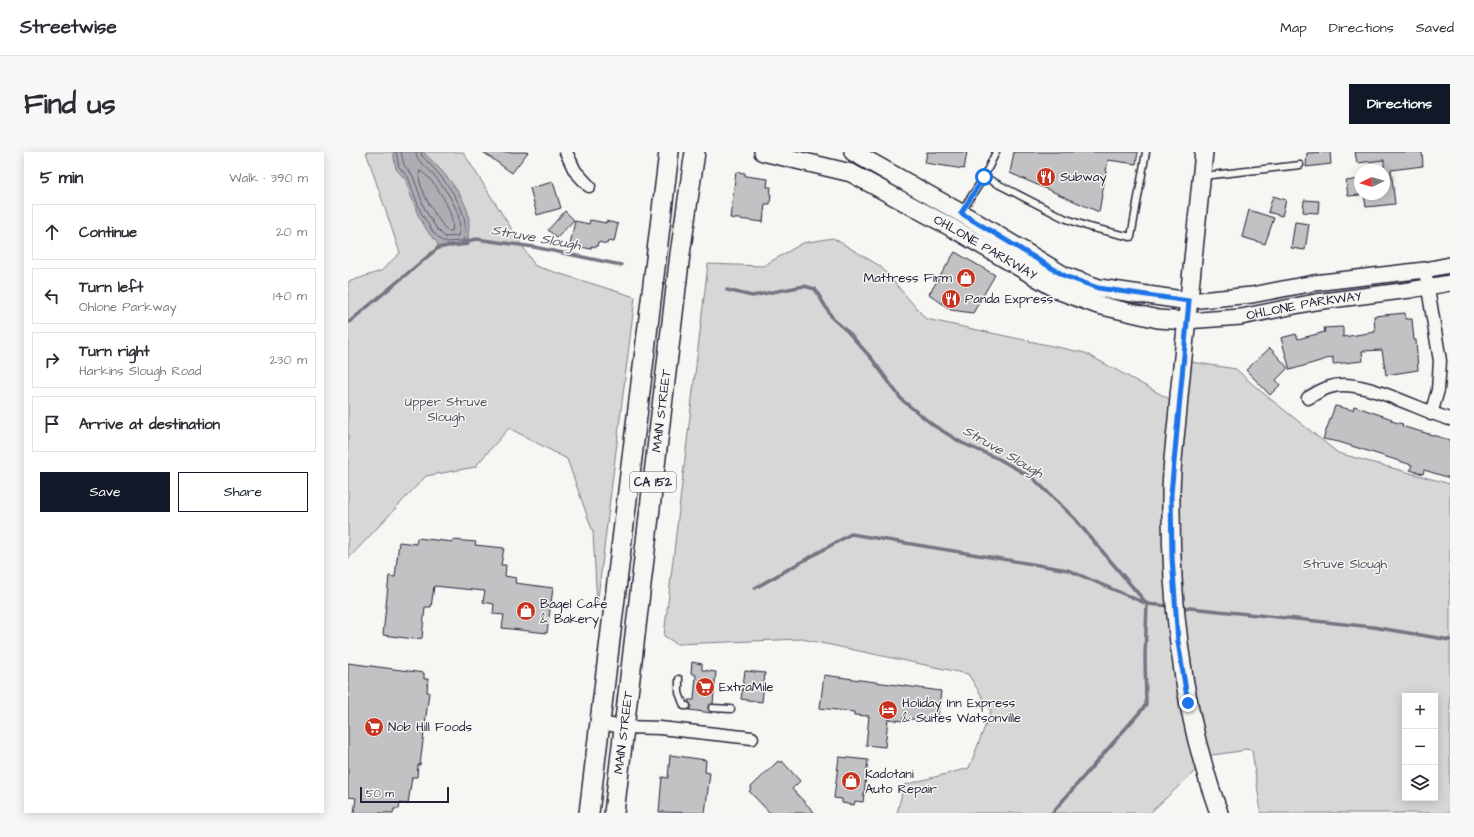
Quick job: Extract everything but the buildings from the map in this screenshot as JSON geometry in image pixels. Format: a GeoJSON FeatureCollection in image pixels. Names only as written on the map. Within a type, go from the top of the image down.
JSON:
{"type":"FeatureCollection","features":[{"type":"Feature","properties":{"kind":"main road","name":"MAIN STREET"},"geometry":{"type":"LineString","coordinates":[[589,813],[669,152]]}},
{"type":"Feature","properties":{"kind":"main road","name":"MAIN STREET"},"geometry":{"type":"LineString","coordinates":[[614,813],[679,262],[695,152]]}},
{"type":"Feature","properties":{"kind":"main road","name":"OHLONE PARKWAY"},"geometry":{"type":"LineString","coordinates":[[763,152],[851,173],[957,221],[1065,276],[1098,288],[1189,301]]}},
{"type":"Feature","properties":{"kind":"main road","name":"OHLONE PARKWAY"},"geometry":{"type":"LineString","coordinates":[[853,152],[1060,291],[1098,305],[1158,319],[1186,321]]}},
{"type":"Feature","properties":{"kind":"main road"},"geometry":{"type":"LineString","coordinates":[[1204,152],[1186,321],[1171,494],[1173,572],[1178,642],[1188,703],[1210,790],[1219,813]]}},
{"type":"Feature","properties":{"kind":"street"},"geometry":{"type":"LineString","coordinates":[[566,152],[578,176],[589,186]]}},
{"type":"Feature","properties":{"kind":"street","name":"OHLONE PARKWAY"},"geometry":{"type":"LineString","coordinates":[[1189,301],[1252,295],[1322,282],[1424,270],[1450,264]]}},
{"type":"Feature","properties":{"kind":"street"},"geometry":{"type":"LineString","coordinates":[[1424,270],[1440,361],[1438,390],[1431,414]]}},
{"type":"Feature","properties":{"kind":"street","name":"OHLONE PARKWAY"},"geometry":{"type":"LineString","coordinates":[[1186,321],[1241,317],[1315,302],[1427,288],[1450,283]]}},
{"type":"Feature","properties":{"kind":"street"},"geometry":{"type":"LineString","coordinates":[[1308,398],[1331,386],[1354,386],[1379,392],[1431,414],[1450,419]]}},
{"type":"Feature","properties":{"kind":"street"},"geometry":{"type":"LineString","coordinates":[[600,723],[623,727],[660,728],[752,738]]}},
{"type":"Feature","properties":{"kind":"lane"},"geometry":{"type":"LineString","coordinates":[[957,221],[984,177],[996,152]]}},
{"type":"Feature","properties":{"kind":"lane"},"geometry":{"type":"LineString","coordinates":[[984,177],[1064,218],[1089,227],[1131,237],[1146,152]]}},
{"type":"Feature","properties":{"kind":"lane"},"geometry":{"type":"LineString","coordinates":[[1202,176],[1300,165]]}},
{"type":"Feature","properties":{"kind":"lane"},"geometry":{"type":"LineString","coordinates":[[678,679],[678,693],[684,706],[687,706]]}},
{"type":"Feature","properties":{"kind":"lane"},"geometry":{"type":"LineString","coordinates":[[712,708],[731,709]]}},
{"type":"Feature","properties":{"kind":"green space","name":"Upper Struve Slough"},"geometry":{"type":"Polygon","coordinates":[[[366,152],[463,152],[535,266],[635,297],[597,605],[593,532],[567,459],[509,428],[475,467],[426,476],[348,559],[348,282],[381,271],[400,253],[366,152]]]}},
{"type":"Feature","properties":{"kind":"green space","name":"Struve Slough"},"geometry":{"type":"Polygon","coordinates":[[[833,238],[880,266],[926,319],[1085,353],[1184,407],[1185,361],[1236,369],[1258,389],[1338,453],[1450,484],[1450,813],[1261,813],[1252,750],[1243,749],[1241,751],[1212,755],[1150,813],[897,813],[904,785],[969,768],[991,711],[968,674],[802,639],[677,644],[664,636],[708,264],[763,266],[803,243],[833,238]]]}},
{"type":"Feature","properties":{"kind":"water"},"geometry":{"type":"Polygon","coordinates":[[[393,152],[423,152],[449,180],[461,196],[468,213],[468,244],[438,247],[437,242],[430,235],[418,215],[405,179],[396,169],[393,152]]]}},
{"type":"Feature","properties":{"kind":"waterway","name":"Struve Slough"},"geometry":{"type":"LineString","coordinates":[[463,242],[476,239],[534,247],[621,265]]}},
{"type":"Feature","properties":{"kind":"waterway","name":"Struve Slough"},"geometry":{"type":"LineString","coordinates":[[451,246],[468,244]]}},
{"type":"Feature","properties":{"kind":"waterway","name":"Struve Slough"},"geometry":{"type":"LineString","coordinates":[[348,323],[438,248],[452,245]]}},
{"type":"Feature","properties":{"kind":"waterway","name":"Struve Slough"},"geometry":{"type":"LineString","coordinates":[[727,290],[752,296],[804,286],[815,289],[833,319],[848,332],[872,359],[902,400],[933,425],[962,443],[999,459],[1034,479],[1074,518],[1147,604],[1170,606]]}},
{"type":"Feature","properties":{"kind":"waterway"},"geometry":{"type":"LineString","coordinates":[[755,588],[851,534],[1068,570],[1147,604],[1145,656],[1146,705],[1052,813]]}},
{"type":"Feature","properties":{"kind":"waterway","name":"Struve Slough"},"geometry":{"type":"LineString","coordinates":[[1180,607],[1373,627],[1450,640]]}},
{"type":"Feature","properties":{"kind":"place","name":"Subway"},"geometry":{"type":"Point","coordinates":[1046,177]}},
{"type":"Feature","properties":{"kind":"place","name":"Mattress Firm"},"geometry":{"type":"Point","coordinates":[966,278]}},
{"type":"Feature","properties":{"kind":"place","name":"Panda Express"},"geometry":{"type":"Point","coordinates":[951,299]}},
{"type":"Feature","properties":{"kind":"place","name":"Bagel Cafe & Bakery"},"geometry":{"type":"Point","coordinates":[526,611]}},
{"type":"Feature","properties":{"kind":"place","name":"ExtraMile"},"geometry":{"type":"Point","coordinates":[705,687]}},
{"type":"Feature","properties":{"kind":"place","name":"Holiday Inn Express & Suites Watsonville"},"geometry":{"type":"Point","coordinates":[888,710]}},
{"type":"Feature","properties":{"kind":"place","name":"Nob Hill Foods"},"geometry":{"type":"Point","coordinates":[374,727]}},
{"type":"Feature","properties":{"kind":"place","name":"Kadotani Auto Repair"},"geometry":{"type":"Point","coordinates":[851,781]}},
{"type":"Feature","properties":{"kind":"route"},"geometry":{"type":"LineString","coordinates":[[984,177],[961,213],[1065,276],[1098,288],[1189,301],[1171,494],[1172,557],[1178,642],[1188,703]]}}]}
